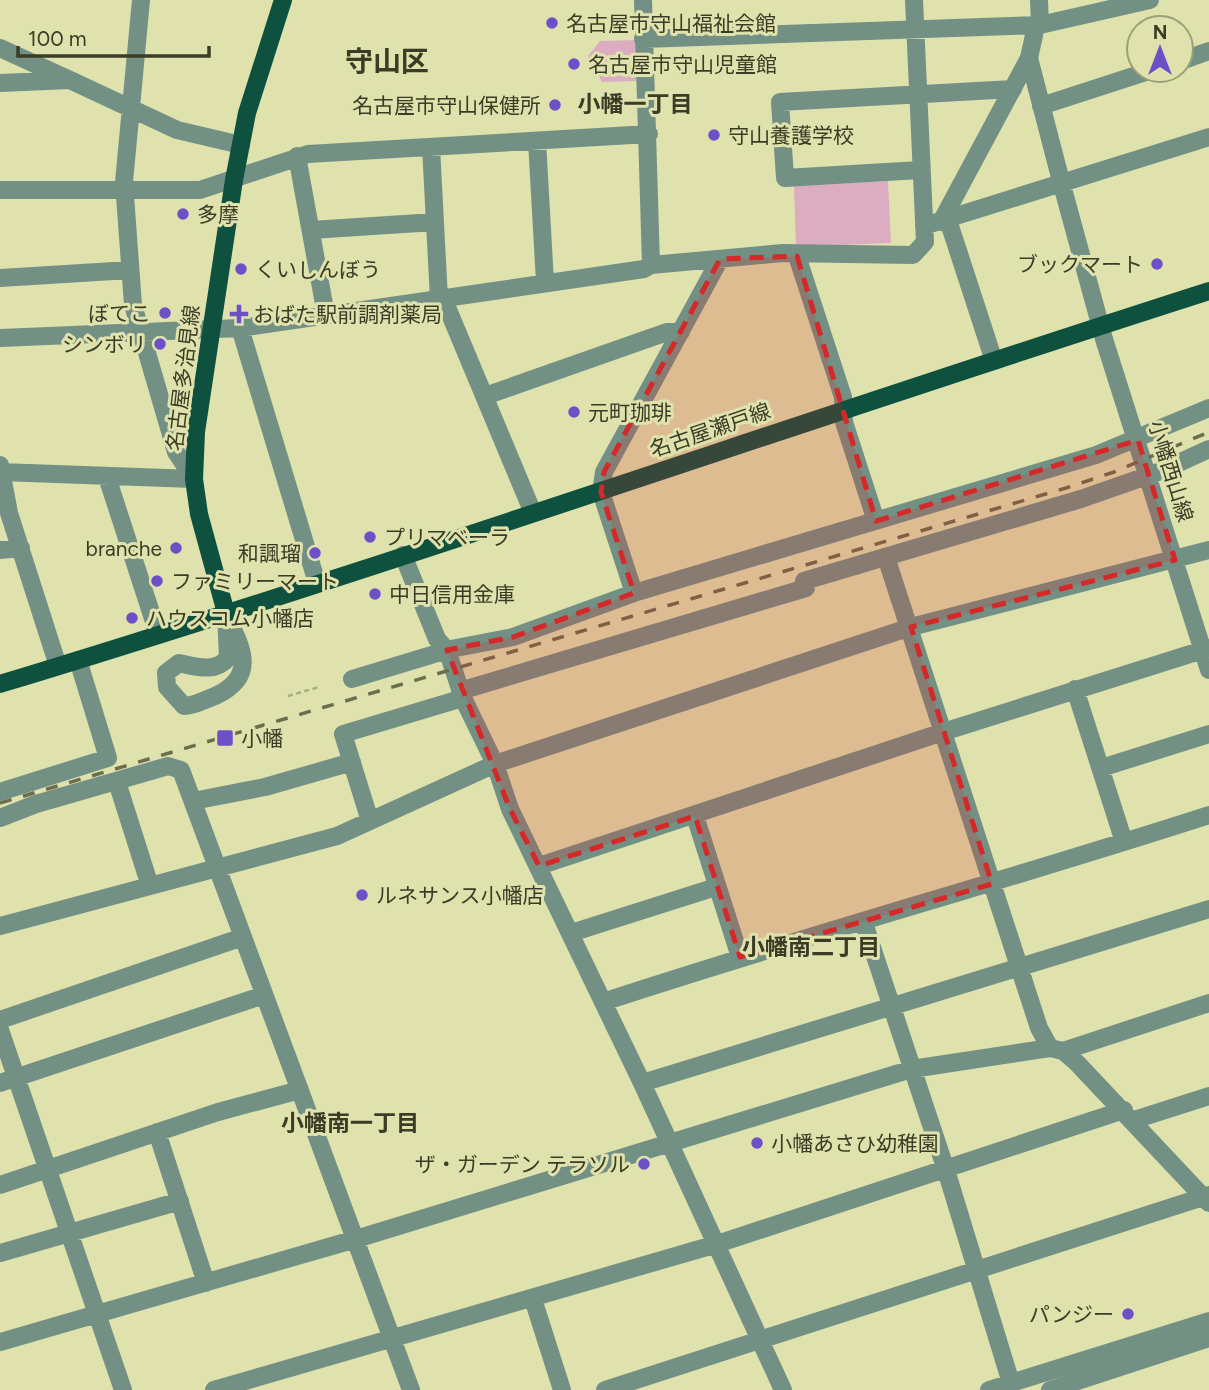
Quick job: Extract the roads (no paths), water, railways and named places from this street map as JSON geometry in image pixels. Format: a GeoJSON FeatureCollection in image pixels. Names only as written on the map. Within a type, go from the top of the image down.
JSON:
{"type":"FeatureCollection","features":[{"type":"Feature","properties":{"kind":"main road","name":"名古屋多治見線"},"geometry":{"type":"LineString","coordinates":[[226,616],[200,514],[194,479],[196,432],[234,180],[247,113],[283,0]]}},
{"type":"Feature","properties":{"kind":"main road","name":"名古屋瀬戸線"},"geometry":{"type":"LineString","coordinates":[[226,616],[317,583],[601,492],[843,409],[1209,291]]}},
{"type":"Feature","properties":{"kind":"main road"},"geometry":{"type":"LineString","coordinates":[[0,684],[158,634],[226,616]]}},
{"type":"Feature","properties":{"kind":"street"},"geometry":{"type":"LineString","coordinates":[[141,0],[125,192],[133,305],[176,452],[194,479]]}},
{"type":"Feature","properties":{"kind":"street"},"geometry":{"type":"LineString","coordinates":[[643,0],[651,265]]}},
{"type":"Feature","properties":{"kind":"street"},"geometry":{"type":"LineString","coordinates":[[914,0],[920,170],[937,223],[995,360]]}},
{"type":"Feature","properties":{"kind":"street"},"geometry":{"type":"LineString","coordinates":[[0,338],[240,328],[644,269],[651,265],[783,253],[797,256],[913,254],[925,242],[937,223],[1029,58],[1038,26],[1039,0]]}},
{"type":"Feature","properties":{"kind":"street"},"geometry":{"type":"LineString","coordinates":[[643,39],[1038,26],[1150,0]]}},
{"type":"Feature","properties":{"kind":"street"},"geometry":{"type":"LineString","coordinates":[[0,48],[177,130],[241,145]]}},
{"type":"Feature","properties":{"kind":"street","name":"小幡西山線"},"geometry":{"type":"LineString","coordinates":[[1029,58],[1101,326],[1206,649],[1209,670]]}},
{"type":"Feature","properties":{"kind":"street"},"geometry":{"type":"LineString","coordinates":[[1041,106],[1125,79]]}},
{"type":"Feature","properties":{"kind":"street"},"geometry":{"type":"LineString","coordinates":[[0,83],[70,80]]}},
{"type":"Feature","properties":{"kind":"street"},"geometry":{"type":"LineString","coordinates":[[920,170],[785,178],[780,102],[1013,89]]}},
{"type":"Feature","properties":{"kind":"street"},"geometry":{"type":"LineString","coordinates":[[0,190],[200,190],[298,156],[649,134]]}},
{"type":"Feature","properties":{"kind":"street"},"geometry":{"type":"LineString","coordinates":[[937,223],[1209,137]]}},
{"type":"Feature","properties":{"kind":"street"},"geometry":{"type":"LineString","coordinates":[[537,141],[545,282]]}},
{"type":"Feature","properties":{"kind":"street"},"geometry":{"type":"LineString","coordinates":[[430,147],[442,299],[533,513]]}},
{"type":"Feature","properties":{"kind":"street"},"geometry":{"type":"LineString","coordinates":[[298,156],[326,315]]}},
{"type":"Feature","properties":{"kind":"street"},"geometry":{"type":"LineString","coordinates":[[311,230],[435,222]]}},
{"type":"Feature","properties":{"kind":"street"},"geometry":{"type":"LineString","coordinates":[[797,256],[843,397],[844,422],[876,521]]}},
{"type":"Feature","properties":{"kind":"street"},"geometry":{"type":"LineString","coordinates":[[634,593],[601,492],[604,472],[720,259]]}},
{"type":"Feature","properties":{"kind":"street"},"geometry":{"type":"LineString","coordinates":[[0,278],[130,270]]}},
{"type":"Feature","properties":{"kind":"street"},"geometry":{"type":"LineString","coordinates":[[240,328],[317,583]]}},
{"type":"Feature","properties":{"kind":"street"},"geometry":{"type":"LineString","coordinates":[[485,396],[667,332],[681,332]]}},
{"type":"Feature","properties":{"kind":"street"},"geometry":{"type":"LineString","coordinates":[[352,679],[447,650],[513,637],[634,593],[1083,459],[1138,440],[1209,408]]}},
{"type":"Feature","properties":{"kind":"street"},"geometry":{"type":"LineString","coordinates":[[370,821],[343,734],[806,588],[804,581],[1081,499],[1149,475],[1209,449]]}},
{"type":"Feature","properties":{"kind":"street"},"geometry":{"type":"LineString","coordinates":[[58,666],[21,548],[0,469],[107,477],[194,479]]}},
{"type":"Feature","properties":{"kind":"street"},"geometry":{"type":"LineString","coordinates":[[107,477],[158,634]]}},
{"type":"Feature","properties":{"kind":"street"},"geometry":{"type":"LineString","coordinates":[[0,550],[21,548]]}},
{"type":"Feature","properties":{"kind":"street"},"geometry":{"type":"LineString","coordinates":[[0,926],[326,839],[495,764],[911,627],[1209,550]]}},
{"type":"Feature","properties":{"kind":"street"},"geometry":{"type":"LineString","coordinates":[[403,555],[437,639],[447,650],[462,695],[495,764],[510,809],[642,1083],[783,1390]]}},
{"type":"Feature","properties":{"kind":"street"},"geometry":{"type":"LineString","coordinates":[[605,1390],[760,1338],[1207,1198],[1129,1115],[1056,1050],[1039,1028],[911,627],[886,557]]}},
{"type":"Feature","properties":{"kind":"street"},"geometry":{"type":"LineString","coordinates":[[226,616],[242,654],[240,675],[224,691],[191,706],[184,706],[167,687],[166,673],[179,663],[211,668],[223,665],[228,658],[226,616]]}},
{"type":"Feature","properties":{"kind":"street"},"geometry":{"type":"LineString","coordinates":[[539,866],[1075,689],[1206,649]]}},
{"type":"Feature","properties":{"kind":"street"},"geometry":{"type":"LineString","coordinates":[[0,792],[108,758],[78,660]]}},
{"type":"Feature","properties":{"kind":"street"},"geometry":{"type":"LineString","coordinates":[[1075,689],[1124,842]]}},
{"type":"Feature","properties":{"kind":"street"},"geometry":{"type":"LineString","coordinates":[[1101,768],[1209,734]]}},
{"type":"Feature","properties":{"kind":"street"},"geometry":{"type":"LineString","coordinates":[[193,802],[265,787],[352,762]]}},
{"type":"Feature","properties":{"kind":"street"},"geometry":{"type":"LineString","coordinates":[[0,818],[36,804],[168,766],[181,770],[411,1390]]}},
{"type":"Feature","properties":{"kind":"street"},"geometry":{"type":"LineString","coordinates":[[117,782],[150,886]]}},
{"type":"Feature","properties":{"kind":"street"},"geometry":{"type":"LineString","coordinates":[[603,1002],[740,957],[864,923],[1209,815]]}},
{"type":"Feature","properties":{"kind":"street"},"geometry":{"type":"LineString","coordinates":[[695,816],[740,957]]}},
{"type":"Feature","properties":{"kind":"street"},"geometry":{"type":"LineString","coordinates":[[571,933],[716,887]]}},
{"type":"Feature","properties":{"kind":"street"},"geometry":{"type":"LineString","coordinates":[[642,1083],[1021,969],[1209,909]]}},
{"type":"Feature","properties":{"kind":"street"},"geometry":{"type":"LineString","coordinates":[[864,923],[946,1170],[1011,1383]]}},
{"type":"Feature","properties":{"kind":"street"},"geometry":{"type":"LineString","coordinates":[[0,1020],[243,937]]}},
{"type":"Feature","properties":{"kind":"street"},"geometry":{"type":"LineString","coordinates":[[8,1081],[264,995]]}},
{"type":"Feature","properties":{"kind":"street"},"geometry":{"type":"LineString","coordinates":[[0,1342],[355,1240],[912,1069],[1056,1050],[1209,1003]]}},
{"type":"Feature","properties":{"kind":"street"},"geometry":{"type":"LineString","coordinates":[[0,1030],[8,1081],[47,1170],[123,1390]]}},
{"type":"Feature","properties":{"kind":"street"},"geometry":{"type":"LineString","coordinates":[[0,1185],[157,1132],[300,1090]]}},
{"type":"Feature","properties":{"kind":"street"},"geometry":{"type":"LineString","coordinates":[[214,1390],[533,1300],[1129,1115],[1209,1096]]}},
{"type":"Feature","properties":{"kind":"street"},"geometry":{"type":"LineString","coordinates":[[157,1132],[206,1283]]}},
{"type":"Feature","properties":{"kind":"street"},"geometry":{"type":"LineString","coordinates":[[0,1253],[180,1201]]}},
{"type":"Feature","properties":{"kind":"street"},"geometry":{"type":"LineString","coordinates":[[533,1300],[562,1390]]}},
{"type":"Feature","properties":{"kind":"street"},"geometry":{"type":"LineString","coordinates":[[989,1390],[1209,1321]]}},
{"type":"Feature","properties":{"kind":"street"},"geometry":{"type":"LineString","coordinates":[[1050,1390],[1209,1338]]}},
{"type":"Feature","properties":{"kind":"railway"},"geometry":{"type":"LineString","coordinates":[[0,803],[1066,488],[1114,472],[1209,432]]}},
{"type":"Feature","properties":{"kind":"place","name":"名古屋市守山福祉会館"},"geometry":{"type":"Point","coordinates":[552,23]}},
{"type":"Feature","properties":{"kind":"place","name":"名古屋市守山児童館"},"geometry":{"type":"Point","coordinates":[574,64]}},
{"type":"Feature","properties":{"kind":"place","name":"名古屋市守山保健所"},"geometry":{"type":"Point","coordinates":[555,105]}},
{"type":"Feature","properties":{"kind":"place","name":"守山養護学校"},"geometry":{"type":"Point","coordinates":[714,135]}},
{"type":"Feature","properties":{"kind":"place","name":"多摩"},"geometry":{"type":"Point","coordinates":[183,214]}},
{"type":"Feature","properties":{"kind":"place","name":"ブックマート"},"geometry":{"type":"Point","coordinates":[1157,264]}},
{"type":"Feature","properties":{"kind":"place","name":"くいしんぼう"},"geometry":{"type":"Point","coordinates":[241,269]}},
{"type":"Feature","properties":{"kind":"place","name":"ぼてこ"},"geometry":{"type":"Point","coordinates":[165,313]}},
{"type":"Feature","properties":{"kind":"place","name":"おばた駅前調剤薬局"},"geometry":{"type":"Point","coordinates":[239,314]}},
{"type":"Feature","properties":{"kind":"place","name":"シンボリ"},"geometry":{"type":"Point","coordinates":[160,344]}},
{"type":"Feature","properties":{"kind":"place","name":"元町珈琲"},"geometry":{"type":"Point","coordinates":[574,412]}},
{"type":"Feature","properties":{"kind":"place","name":"プリマベーラ"},"geometry":{"type":"Point","coordinates":[370,537]}},
{"type":"Feature","properties":{"kind":"place","name":"branche"},"geometry":{"type":"Point","coordinates":[176,548]}},
{"type":"Feature","properties":{"kind":"place","name":"和諷瑠"},"geometry":{"type":"Point","coordinates":[315,553]}},
{"type":"Feature","properties":{"kind":"place","name":"ファミリーマート"},"geometry":{"type":"Point","coordinates":[157,581]}},
{"type":"Feature","properties":{"kind":"place","name":"中日信用金庫"},"geometry":{"type":"Point","coordinates":[375,594]}},
{"type":"Feature","properties":{"kind":"place","name":"ハウスコム小幡店"},"geometry":{"type":"Point","coordinates":[132,618]}},
{"type":"Feature","properties":{"kind":"place","name":"小幡"},"geometry":{"type":"Point","coordinates":[225,738]}},
{"type":"Feature","properties":{"kind":"place","name":"ルネサンス小幡店"},"geometry":{"type":"Point","coordinates":[362,895]}},
{"type":"Feature","properties":{"kind":"place","name":"小幡あさひ幼稚園"},"geometry":{"type":"Point","coordinates":[757,1143]}},
{"type":"Feature","properties":{"kind":"place","name":"ザ・ガーデン テラソル"},"geometry":{"type":"Point","coordinates":[644,1164]}},
{"type":"Feature","properties":{"kind":"place","name":"パンジー"},"geometry":{"type":"Point","coordinates":[1128,1314]}},
{"type":"Feature","properties":{"kind":"district","name":"守山区"},"geometry":{"type":"Point","coordinates":[387,61]}},
{"type":"Feature","properties":{"kind":"district","name":"小幡一丁目"},"geometry":{"type":"Point","coordinates":[635,104]}},
{"type":"Feature","properties":{"kind":"district","name":"小幡南二丁目"},"geometry":{"type":"Point","coordinates":[811,947]}},
{"type":"Feature","properties":{"kind":"district","name":"小幡南一丁目"},"geometry":{"type":"Point","coordinates":[350,1123]}}]}
